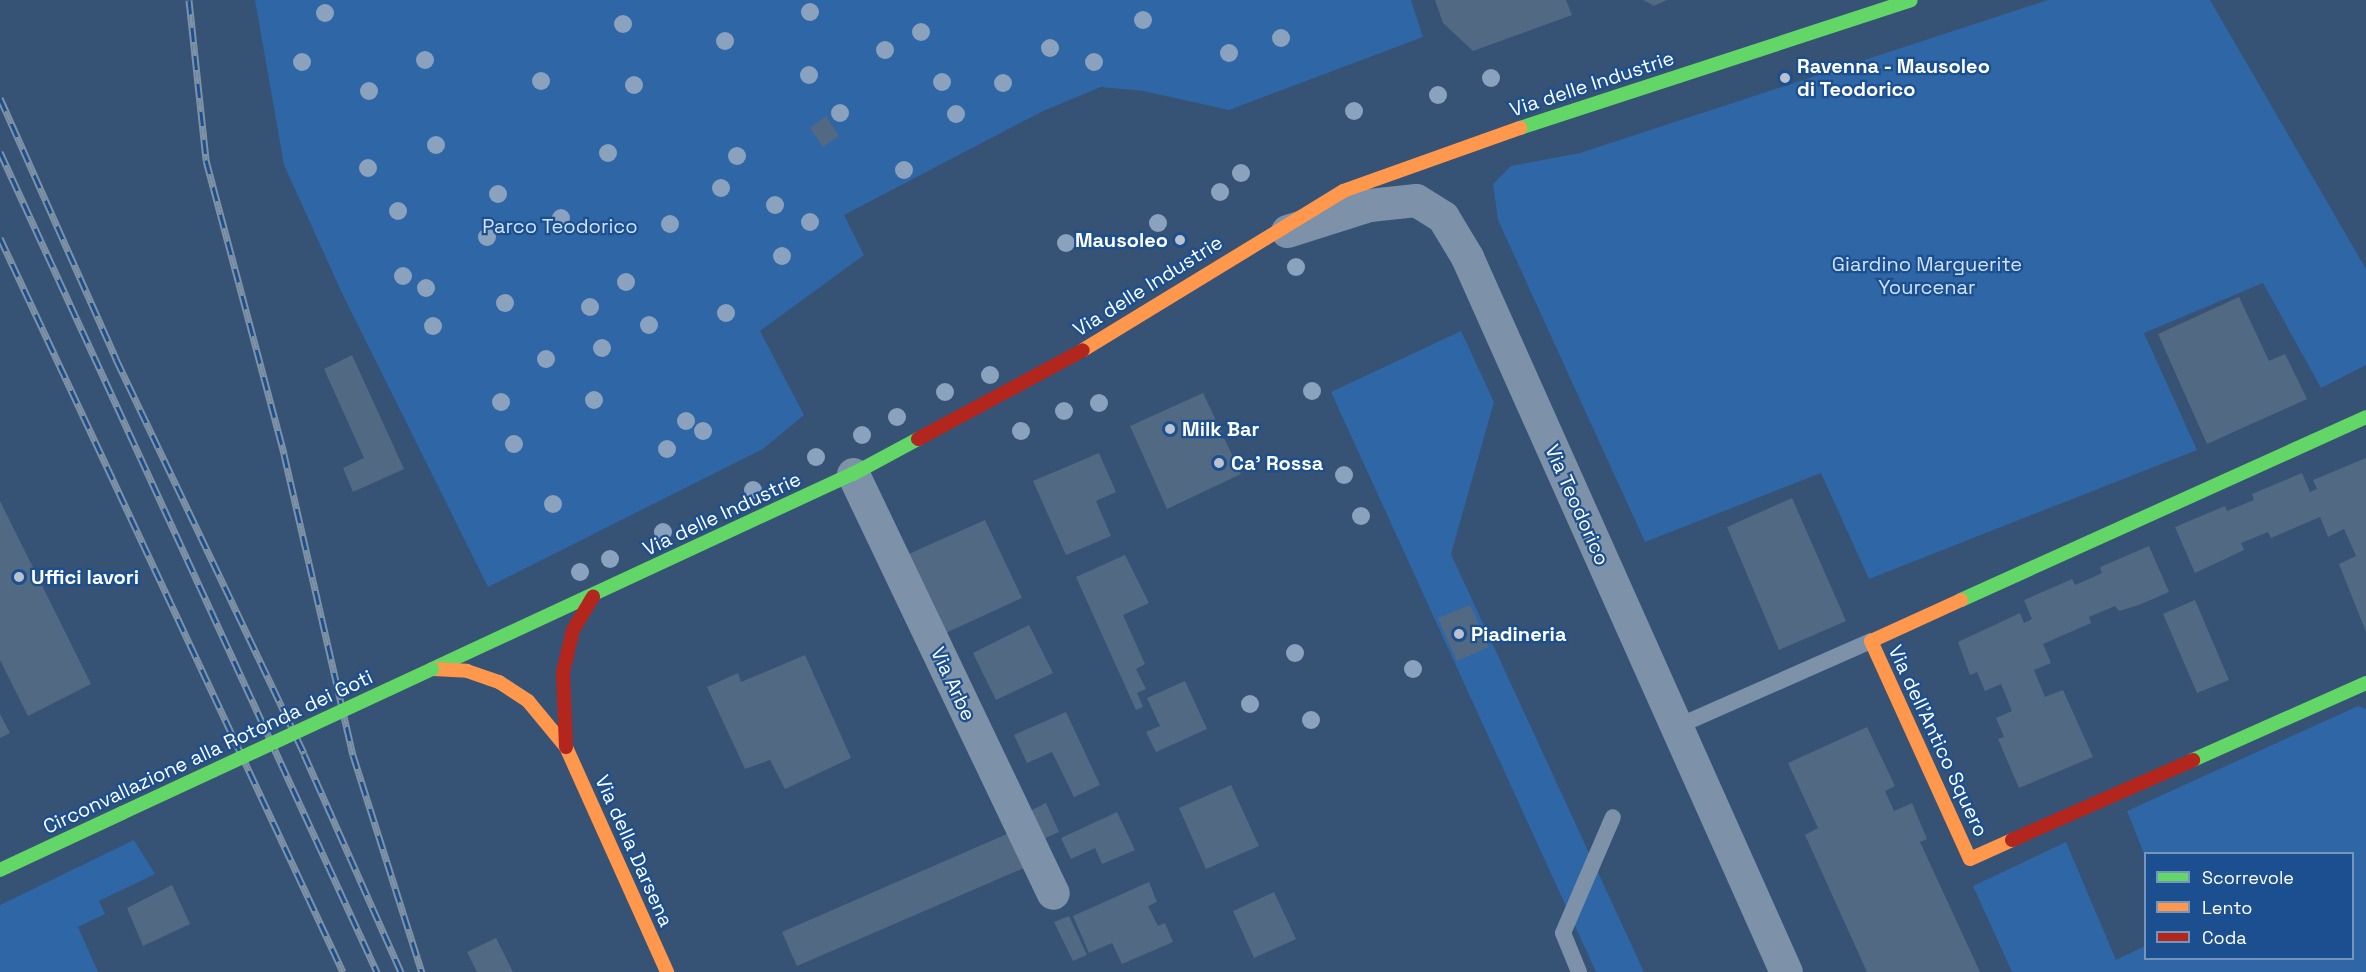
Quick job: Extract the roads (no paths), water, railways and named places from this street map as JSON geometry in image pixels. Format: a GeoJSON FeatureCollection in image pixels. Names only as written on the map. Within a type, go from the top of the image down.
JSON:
{"type":"FeatureCollection","features":[{"type":"Feature","properties":{"kind":"street","name":"Via delle Industrie"},"geometry":{"type":"LineString","coordinates":[[432,669],[593,597],[853,474],[1109,336],[1259,239],[1343,191],[1456,148],[1911,0]]}},
{"type":"Feature","properties":{"kind":"street","name":"Via Teodorico"},"geometry":{"type":"LineString","coordinates":[[1259,239],[1369,206],[1416,200],[1443,217],[1467,257],[1786,972]]}},
{"type":"Feature","properties":{"kind":"street","name":"Via dell'Antico Squero"},"geometry":{"type":"LineString","coordinates":[[2366,417],[1870,641],[1970,859],[2366,683]]}},
{"type":"Feature","properties":{"kind":"street","name":"Via Arbe"},"geometry":{"type":"LineString","coordinates":[[853,474],[1053,893]]}},
{"type":"Feature","properties":{"kind":"street","name":"Via della Darsena"},"geometry":{"type":"LineString","coordinates":[[566,747],[563,672],[573,630],[593,597]]}},
{"type":"Feature","properties":{"kind":"street","name":"Via della Darsena"},"geometry":{"type":"LineString","coordinates":[[432,669],[467,671],[499,682],[528,701],[566,747],[667,972]]}},
{"type":"Feature","properties":{"kind":"street","name":"Circonvallazione alla Rotonda dei Goti"},"geometry":{"type":"LineString","coordinates":[[0,870],[432,669]]}},
{"type":"Feature","properties":{"kind":"lane"},"geometry":{"type":"LineString","coordinates":[[1677,728],[1870,641]]}},
{"type":"Feature","properties":{"kind":"lane"},"geometry":{"type":"LineString","coordinates":[[1579,972],[1563,933],[1613,817]]}},
{"type":"Feature","properties":{"kind":"railway"},"geometry":{"type":"LineString","coordinates":[[189,0],[206,160],[284,454],[353,755],[422,972]]}},
{"type":"Feature","properties":{"kind":"railway"},"geometry":{"type":"LineString","coordinates":[[0,98],[116,359],[304,754],[401,972]]}},
{"type":"Feature","properties":{"kind":"railway"},"geometry":{"type":"LineString","coordinates":[[0,152],[377,972]]}},
{"type":"Feature","properties":{"kind":"railway"},"geometry":{"type":"LineString","coordinates":[[0,238],[343,972]]}},
{"type":"Feature","properties":{"kind":"place","name":"Ravenna - Mausoleo di Teodorico"},"geometry":{"type":"Point","coordinates":[1785,78]}},
{"type":"Feature","properties":{"kind":"place","name":"Mausoleo"},"geometry":{"type":"Point","coordinates":[1180,240]}},
{"type":"Feature","properties":{"kind":"place","name":"Milk Bar"},"geometry":{"type":"Point","coordinates":[1170,429]}},
{"type":"Feature","properties":{"kind":"place","name":"Ca' Rossa"},"geometry":{"type":"Point","coordinates":[1219,463]}},
{"type":"Feature","properties":{"kind":"place","name":"Uffici lavori"},"geometry":{"type":"Point","coordinates":[19,577]}},
{"type":"Feature","properties":{"kind":"place","name":"Piadineria"},"geometry":{"type":"Point","coordinates":[1459,634]}},
{"type":"Feature","properties":{"kind":"park label","name":"Parco Teodorico"},"geometry":{"type":"Point","coordinates":[560,226]}},
{"type":"Feature","properties":{"kind":"park label","name":"Giardino Marguerite Yourcenar"},"geometry":{"type":"Point","coordinates":[1927,276]}}]}
